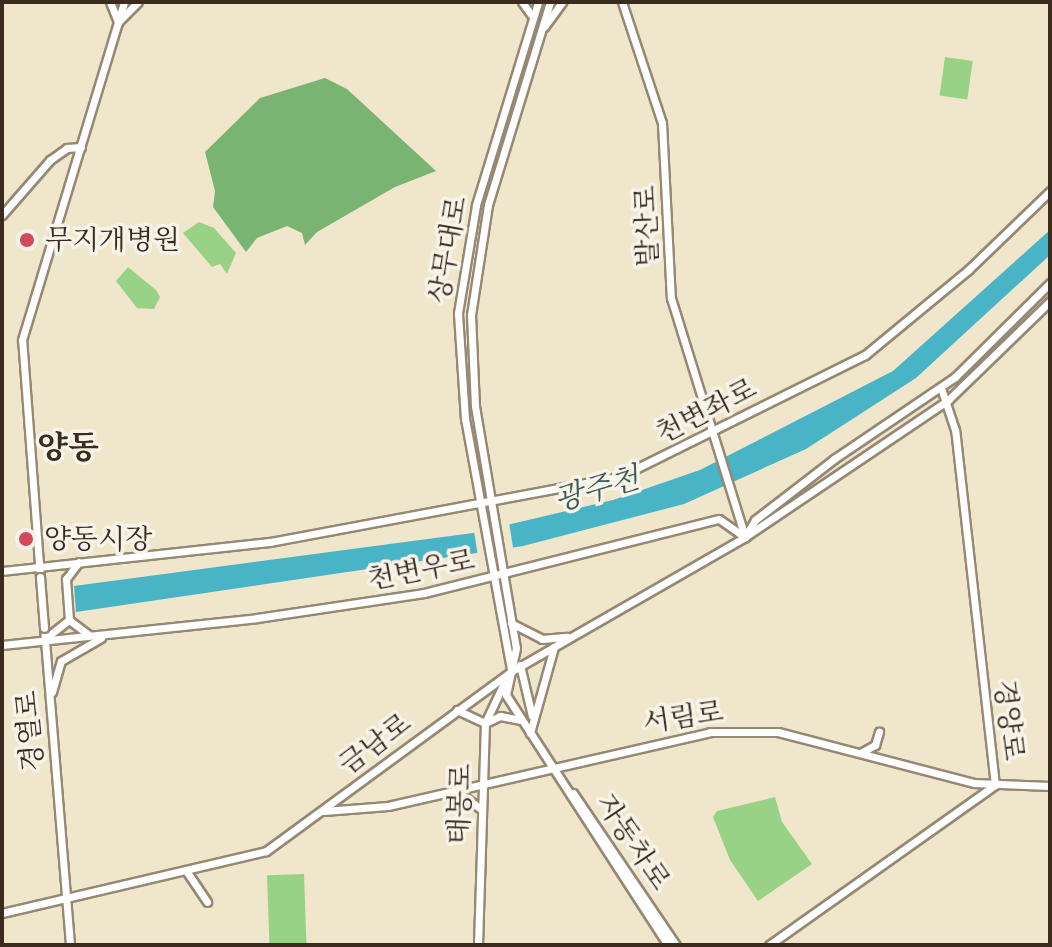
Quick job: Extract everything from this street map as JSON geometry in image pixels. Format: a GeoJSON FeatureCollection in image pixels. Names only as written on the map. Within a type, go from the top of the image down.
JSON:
{"type":"FeatureCollection","features":[{"type":"Feature","properties":{"kind":"street"},"geometry":{"type":"LineString","coordinates":[[110,2],[118,22],[138,2]]}},
{"type":"Feature","properties":{"kind":"street","name":"경열로"},"geometry":{"type":"LineString","coordinates":[[70,945],[22,345],[124,2]]}},
{"type":"Feature","properties":{"kind":"street"},"geometry":{"type":"LineString","coordinates":[[522,2],[532,17]]}},
{"type":"Feature","properties":{"kind":"street","name":"상무대로"},"geometry":{"type":"LineString","coordinates":[[491,579],[461,394],[460,286],[476,205],[538,2]]}},
{"type":"Feature","properties":{"kind":"street","name":"상무대로"},"geometry":{"type":"LineString","coordinates":[[504,576],[470,353],[476,263],[550,2]]}},
{"type":"Feature","properties":{"kind":"street"},"geometry":{"type":"LineString","coordinates":[[538,36],[562,2]]}},
{"type":"Feature","properties":{"kind":"street","name":"발산로"},"geometry":{"type":"LineString","coordinates":[[622,2],[662,123],[671,298],[710,434],[745,537]]}},
{"type":"Feature","properties":{"kind":"street"},"geometry":{"type":"LineString","coordinates":[[2,215],[50,160],[67,148],[81,147]]}},
{"type":"Feature","properties":{"kind":"street","name":"천변좌로"},"geometry":{"type":"LineString","coordinates":[[2,571],[39,563],[270,542],[492,506],[621,476],[710,434],[892,337],[1050,191]]}},
{"type":"Feature","properties":{"kind":"street"},"geometry":{"type":"LineString","coordinates":[[745,537],[755,520],[834,459],[941,388],[1050,283]]}},
{"type":"Feature","properties":{"kind":"street"},"geometry":{"type":"LineString","coordinates":[[745,537],[948,400],[1050,301]]}},
{"type":"Feature","properties":{"kind":"street","name":"경양로"},"geometry":{"type":"LineString","coordinates":[[769,945],[995,785],[948,400],[941,388]]}},
{"type":"Feature","properties":{"kind":"street","name":"천변우로"},"geometry":{"type":"LineString","coordinates":[[2,645],[337,607],[491,579],[719,519],[745,537]]}},
{"type":"Feature","properties":{"kind":"street","name":"금남로"},"geometry":{"type":"LineString","coordinates":[[2,913],[266,851],[512,671],[745,537]]}},
{"type":"Feature","properties":{"kind":"street"},"geometry":{"type":"LineString","coordinates":[[80,561],[66,579],[69,620],[92,637]]}},
{"type":"Feature","properties":{"kind":"street"},"geometry":{"type":"LineString","coordinates":[[504,576],[532,716]]}},
{"type":"Feature","properties":{"kind":"street"},"geometry":{"type":"LineString","coordinates":[[491,579],[512,671]]}},
{"type":"Feature","properties":{"kind":"street"},"geometry":{"type":"LineString","coordinates":[[45,638],[69,620]]}},
{"type":"Feature","properties":{"kind":"street"},"geometry":{"type":"LineString","coordinates":[[511,623],[542,639],[573,636]]}},
{"type":"Feature","properties":{"kind":"street"},"geometry":{"type":"LineString","coordinates":[[50,702],[61,661],[113,634]]}},
{"type":"Feature","properties":{"kind":"street"},"geometry":{"type":"LineString","coordinates":[[530,733],[532,716],[554,647]]}},
{"type":"Feature","properties":{"kind":"street"},"geometry":{"type":"LineString","coordinates":[[512,671],[516,648]]}},
{"type":"Feature","properties":{"kind":"street","name":"자동차로"},"geometry":{"type":"LineString","coordinates":[[512,671],[506,695],[668,945]]}},
{"type":"Feature","properties":{"kind":"street","name":"태봉로"},"geometry":{"type":"LineString","coordinates":[[478,945],[485,723],[512,671]]}},
{"type":"Feature","properties":{"kind":"street"},"geometry":{"type":"LineString","coordinates":[[457,710],[485,723],[500,716],[522,721]]}},
{"type":"Feature","properties":{"kind":"street","name":"서림로"},"geometry":{"type":"LineString","coordinates":[[322,811],[388,806],[551,766],[710,732],[778,732],[995,785],[1050,786]]}},
{"type":"Feature","properties":{"kind":"street"},"geometry":{"type":"LineString","coordinates":[[861,752],[875,745],[879,732]]}},
{"type":"Feature","properties":{"kind":"street","name":"자동차로"},"geometry":{"type":"LineString","coordinates":[[551,766],[676,945]]}},
{"type":"Feature","properties":{"kind":"street"},"geometry":{"type":"LineString","coordinates":[[455,790],[481,809]]}},
{"type":"Feature","properties":{"kind":"street"},"geometry":{"type":"LineString","coordinates":[[187,872],[207,902]]}},
{"type":"Feature","properties":{"kind":"green space"},"geometry":{"type":"Polygon","coordinates":[[[945,57],[973,61],[967,100],[940,96],[945,57]]]}},
{"type":"Feature","properties":{"kind":"green space"},"geometry":{"type":"Polygon","coordinates":[[[325,78],[347,89],[436,171],[395,187],[317,232],[305,245],[302,233],[287,226],[257,238],[246,252],[213,207],[215,191],[205,152],[260,98],[325,78]]]}},
{"type":"Feature","properties":{"kind":"green space"},"geometry":{"type":"Polygon","coordinates":[[[199,222],[214,228],[236,253],[227,274],[220,264],[212,267],[183,233],[199,222]]]}},
{"type":"Feature","properties":{"kind":"green space"},"geometry":{"type":"Polygon","coordinates":[[[128,267],[156,290],[160,297],[154,309],[137,308],[116,281],[128,267]]]}},
{"type":"Feature","properties":{"kind":"green space"},"geometry":{"type":"Polygon","coordinates":[[[775,797],[782,822],[812,864],[758,901],[730,860],[713,817],[717,811],[775,797]]]}},
{"type":"Feature","properties":{"kind":"green space"},"geometry":{"type":"Polygon","coordinates":[[[304,874],[306,945],[269,945],[267,875],[304,874]]]}},
{"type":"Feature","properties":{"kind":"water","name":"광주천"},"geometry":{"type":"Polygon","coordinates":[[[1050,230],[1050,255],[916,378],[806,449],[684,504],[523,546],[76,612],[74,586],[473,533],[613,500],[700,470],[893,371],[1050,230]]]}},
{"type":"Feature","properties":{"kind":"pier"},"geometry":{"type":"Polygon","coordinates":[[[509,522],[514,552],[478,557],[473,528],[509,522]]]}},
{"type":"Feature","properties":{"kind":"place","name":"무지개병원"},"geometry":{"type":"Point","coordinates":[27,240]}},
{"type":"Feature","properties":{"kind":"place","name":"양동시장"},"geometry":{"type":"Point","coordinates":[26,539]}},
{"type":"Feature","properties":{"kind":"district","name":"양동"},"geometry":{"type":"Point","coordinates":[68,448]}}]}
